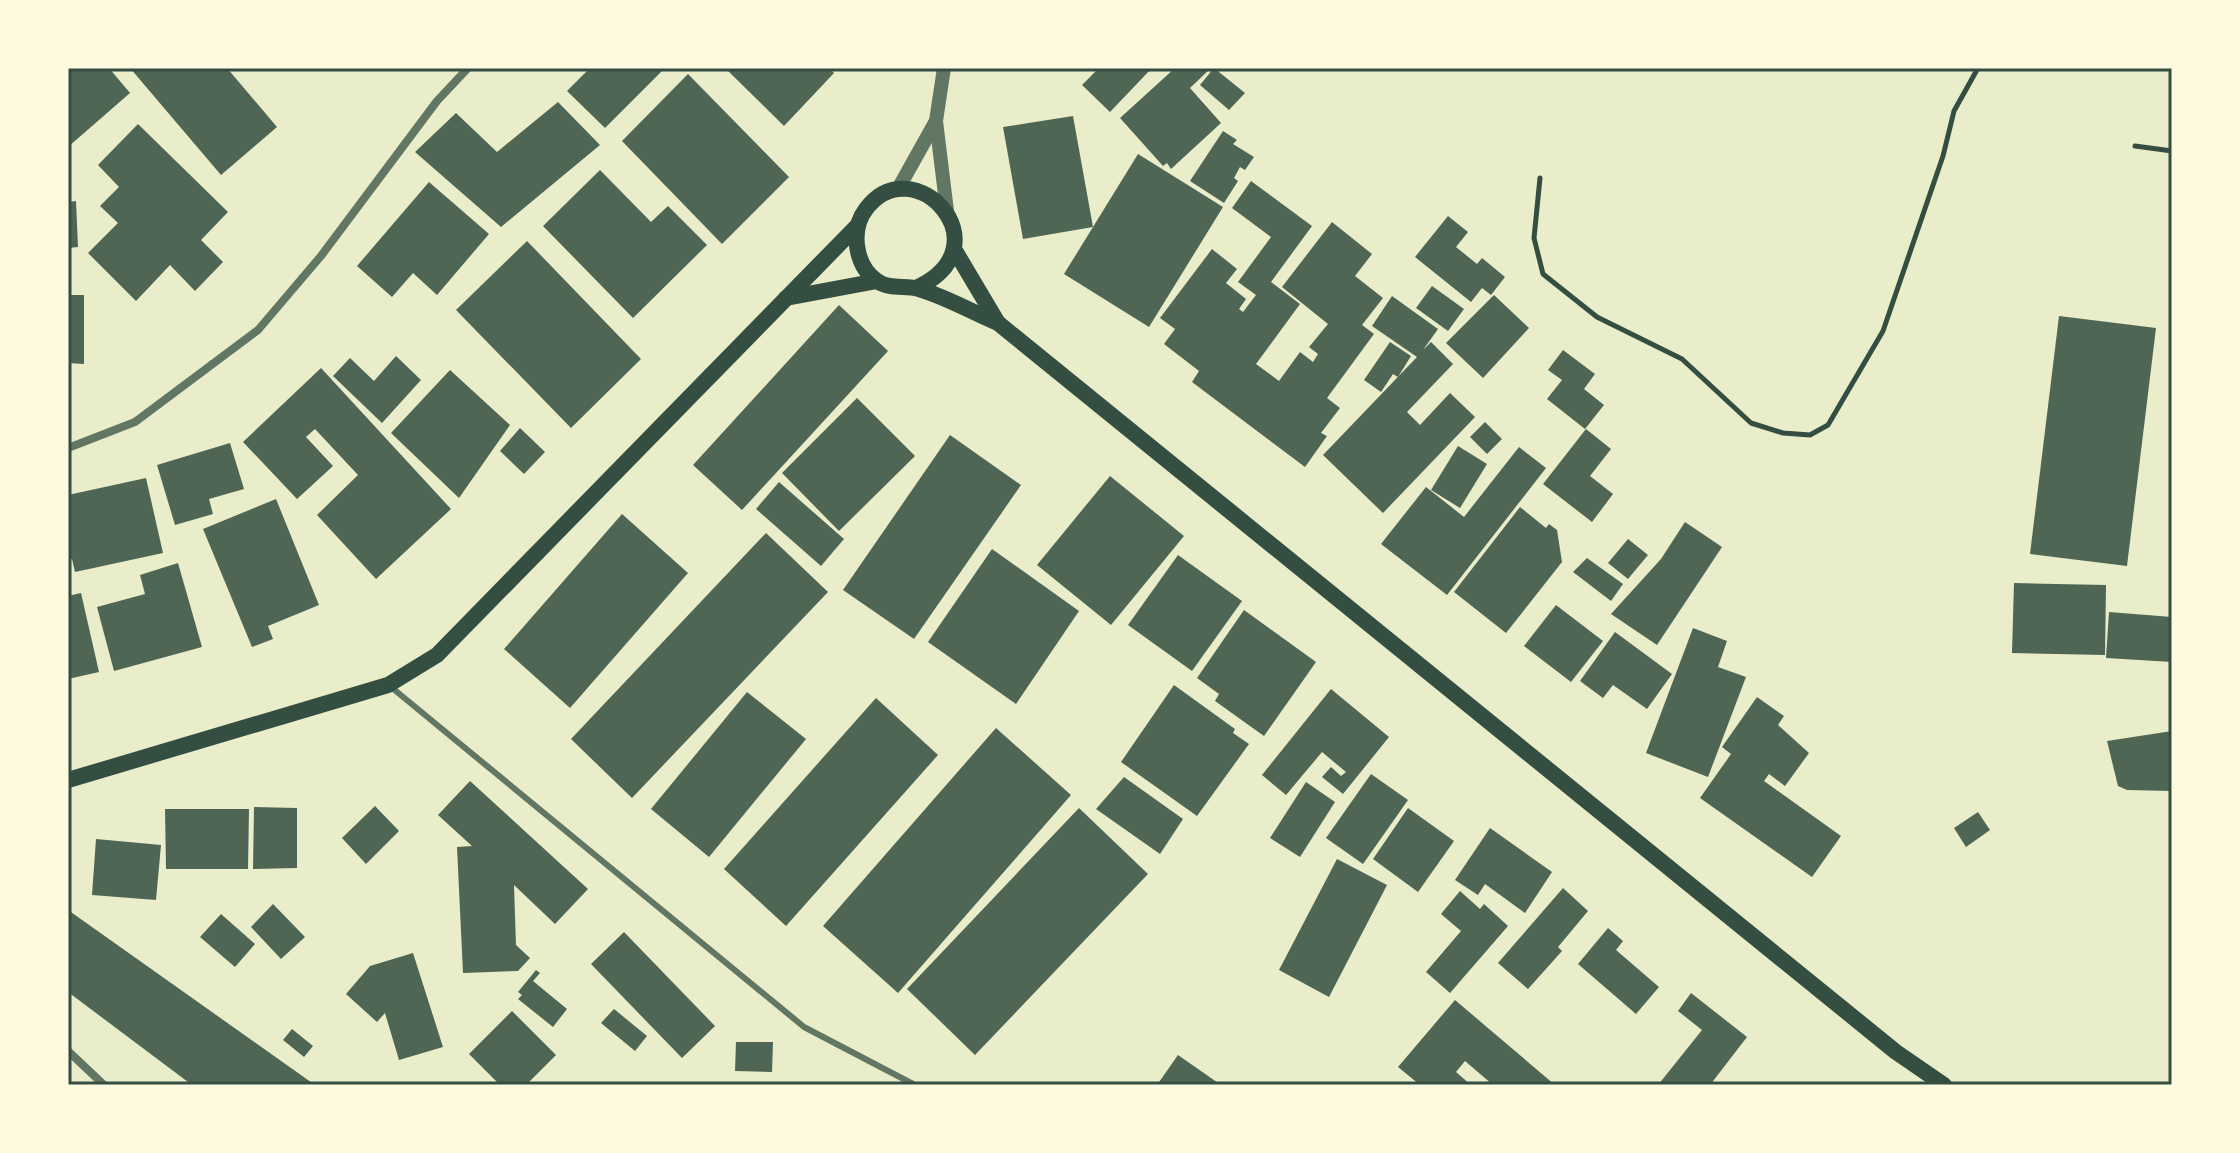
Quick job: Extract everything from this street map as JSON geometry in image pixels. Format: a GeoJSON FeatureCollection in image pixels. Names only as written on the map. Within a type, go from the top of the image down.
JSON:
{"type":"FeatureCollection","features":[{"type":"Feature","properties":{"kind":"main road"},"geometry":{"type":"LineString","coordinates":[[68,780],[290,717],[388,685],[437,655],[857,226],[865,209],[880,196],[898,189],[916,190],[934,198],[947,211],[954,229],[954,249],[947,267],[933,280],[916,288]]}},
{"type":"Feature","properties":{"kind":"main road"},"geometry":{"type":"LineString","coordinates":[[857,226],[856,247],[863,265],[877,281],[895,288],[916,288],[998,323],[1896,1052],[1944,1085]]}},
{"type":"Feature","properties":{"kind":"main road"},"geometry":{"type":"LineString","coordinates":[[954,249],[998,323]]}},
{"type":"Feature","properties":{"kind":"main road"},"geometry":{"type":"LineString","coordinates":[[785,298],[877,281]]}},
{"type":"Feature","properties":{"kind":"street"},"geometry":{"type":"LineString","coordinates":[[68,448],[135,422],[258,330],[321,256],[437,101],[468,68]]}},
{"type":"Feature","properties":{"kind":"street"},"geometry":{"type":"LineString","coordinates":[[944,68],[936,121],[947,211]]}},
{"type":"Feature","properties":{"kind":"street"},"geometry":{"type":"LineString","coordinates":[[898,189],[936,121]]}},
{"type":"Feature","properties":{"kind":"street"},"geometry":{"type":"LineString","coordinates":[[68,1051],[104,1085]]}},
{"type":"Feature","properties":{"kind":"lane"},"geometry":{"type":"LineString","coordinates":[[388,685],[804,1027],[915,1085]]}},
{"type":"Feature","properties":{"kind":"path"},"geometry":{"type":"LineString","coordinates":[[1540,178],[1534,238],[1543,274],[1597,317],[1682,359],[1751,423],[1783,433],[1810,435],[1828,425],[1883,331],[1939,170],[1954,111],[1978,68]]}},
{"type":"Feature","properties":{"kind":"path"},"geometry":{"type":"LineString","coordinates":[[2135,146],[2172,151]]}},
{"type":"Feature","properties":{"kind":"building"},"geometry":{"type":"Polygon","coordinates":[[[68,68],[109,68],[130,93],[68,147],[68,68]]]}},
{"type":"Feature","properties":{"kind":"building"},"geometry":{"type":"Polygon","coordinates":[[[130,68],[227,68],[277,127],[221,175],[130,68]]]}},
{"type":"Feature","properties":{"kind":"building"},"geometry":{"type":"Polygon","coordinates":[[[590,68],[665,68],[605,128],[567,91],[590,68]]]}},
{"type":"Feature","properties":{"kind":"building"},"geometry":{"type":"Polygon","coordinates":[[[725,68],[829,68],[834,73],[784,126],[725,68]]]}},
{"type":"Feature","properties":{"kind":"building"},"geometry":{"type":"Polygon","coordinates":[[[1099,68],[1152,68],[1110,112],[1082,85],[1099,68]]]}},
{"type":"Feature","properties":{"kind":"building"},"geometry":{"type":"Polygon","coordinates":[[[1175,68],[1211,68],[1190,88],[1221,123],[1171,169],[1167,163],[1163,166],[1120,118],[1175,68]]]}},
{"type":"Feature","properties":{"kind":"building"},"geometry":{"type":"Polygon","coordinates":[[[1214,68],[1245,93],[1229,110],[1200,85],[1214,68]]]}},
{"type":"Feature","properties":{"kind":"building"},"geometry":{"type":"Polygon","coordinates":[[[688,74],[789,177],[722,244],[622,141],[688,74]]]}},
{"type":"Feature","properties":{"kind":"building"},"geometry":{"type":"Polygon","coordinates":[[[558,102],[600,145],[501,227],[415,152],[456,113],[497,152],[558,102]]]}},
{"type":"Feature","properties":{"kind":"building"},"geometry":{"type":"Polygon","coordinates":[[[1073,116],[1093,227],[1023,239],[1003,127],[1073,116]]]}},
{"type":"Feature","properties":{"kind":"building"},"geometry":{"type":"Polygon","coordinates":[[[138,124],[228,212],[201,240],[223,262],[195,291],[170,265],[136,301],[88,253],[118,223],[100,206],[119,187],[98,165],[138,124]]]}},
{"type":"Feature","properties":{"kind":"building"},"geometry":{"type":"Polygon","coordinates":[[[1223,131],[1237,140],[1233,144],[1254,157],[1245,170],[1240,167],[1234,178],[1238,181],[1224,203],[1190,181],[1223,131]]]}},
{"type":"Feature","properties":{"kind":"building"},"geometry":{"type":"Polygon","coordinates":[[[1138,154],[1223,207],[1149,327],[1064,274],[1138,154]]]}},
{"type":"Feature","properties":{"kind":"building"},"geometry":{"type":"Polygon","coordinates":[[[600,170],[651,222],[668,206],[707,245],[633,318],[543,226],[600,170]]]}},
{"type":"Feature","properties":{"kind":"building"},"geometry":{"type":"Polygon","coordinates":[[[1251,181],[1312,226],[1271,282],[1300,304],[1256,364],[1279,381],[1300,352],[1313,362],[1318,354],[1309,347],[1328,324],[1282,287],[1332,222],[1372,254],[1355,276],[1383,298],[1362,325],[1374,334],[1327,398],[1340,408],[1321,433],[1327,436],[1305,467],[1192,382],[1199,371],[1164,344],[1175,329],[1160,318],[1212,249],[1237,269],[1226,283],[1246,299],[1239,309],[1243,312],[1256,295],[1238,282],[1271,237],[1232,208],[1251,181]]]}},
{"type":"Feature","properties":{"kind":"building"},"geometry":{"type":"Polygon","coordinates":[[[429,182],[489,234],[437,295],[413,273],[392,297],[357,266],[429,182]]]}},
{"type":"Feature","properties":{"kind":"building"},"geometry":{"type":"Polygon","coordinates":[[[76,201],[78,247],[68,248],[68,202],[76,201]]]}},
{"type":"Feature","properties":{"kind":"building"},"geometry":{"type":"Polygon","coordinates":[[[1448,216],[1468,232],[1456,247],[1477,264],[1482,258],[1505,277],[1491,295],[1482,288],[1471,302],[1415,257],[1448,216]]]}},
{"type":"Feature","properties":{"kind":"building"},"geometry":{"type":"Polygon","coordinates":[[[527,241],[641,359],[571,428],[456,310],[527,241]]]}},
{"type":"Feature","properties":{"kind":"building"},"geometry":{"type":"Polygon","coordinates":[[[1432,286],[1464,309],[1448,331],[1416,308],[1432,286]]]}},
{"type":"Feature","properties":{"kind":"building"},"geometry":{"type":"Polygon","coordinates":[[[68,295],[84,295],[84,364],[68,363],[68,295]]]}},
{"type":"Feature","properties":{"kind":"building"},"geometry":{"type":"Polygon","coordinates":[[[1494,295],[1529,328],[1483,378],[1446,343],[1494,295]]]}},
{"type":"Feature","properties":{"kind":"building"},"geometry":{"type":"Polygon","coordinates":[[[1392,296],[1438,329],[1423,350],[1431,342],[1453,364],[1407,412],[1420,425],[1450,393],[1475,417],[1383,513],[1323,455],[1417,357],[1372,326],[1392,296]]]}},
{"type":"Feature","properties":{"kind":"building"},"geometry":{"type":"Polygon","coordinates":[[[839,305],[888,351],[742,510],[693,465],[839,305]]]}},
{"type":"Feature","properties":{"kind":"building"},"geometry":{"type":"Polygon","coordinates":[[[2059,316],[2156,328],[2127,566],[2030,554],[2059,316]]]}},
{"type":"Feature","properties":{"kind":"building"},"geometry":{"type":"Polygon","coordinates":[[[1390,342],[1411,356],[1398,377],[1393,374],[1381,392],[1364,380],[1390,342]]]}},
{"type":"Feature","properties":{"kind":"building"},"geometry":{"type":"Polygon","coordinates":[[[1563,350],[1595,374],[1584,389],[1604,405],[1585,429],[1547,399],[1562,380],[1548,370],[1563,350]]]}},
{"type":"Feature","properties":{"kind":"building"},"geometry":{"type":"Polygon","coordinates":[[[396,356],[421,380],[382,423],[333,376],[350,358],[374,381],[396,356]]]}},
{"type":"Feature","properties":{"kind":"building"},"geometry":{"type":"Polygon","coordinates":[[[321,368],[451,509],[376,579],[317,515],[358,475],[315,429],[306,437],[333,466],[297,499],[243,442],[321,368]]]}},
{"type":"Feature","properties":{"kind":"building"},"geometry":{"type":"Polygon","coordinates":[[[450,370],[510,425],[459,498],[391,433],[450,370]]]}},
{"type":"Feature","properties":{"kind":"building"},"geometry":{"type":"Polygon","coordinates":[[[857,398],[915,456],[839,531],[782,473],[857,398]]]}},
{"type":"Feature","properties":{"kind":"building"},"geometry":{"type":"Polygon","coordinates":[[[1485,422],[1502,439],[1487,454],[1470,437],[1485,422]]]}},
{"type":"Feature","properties":{"kind":"building"},"geometry":{"type":"Polygon","coordinates":[[[520,428],[545,452],[524,474],[500,451],[520,428]]]}},
{"type":"Feature","properties":{"kind":"building"},"geometry":{"type":"Polygon","coordinates":[[[1586,429],[1611,449],[1590,476],[1613,494],[1592,522],[1543,484],[1586,429]]]}},
{"type":"Feature","properties":{"kind":"building"},"geometry":{"type":"Polygon","coordinates":[[[950,435],[1021,485],[914,639],[843,590],[950,435]]]}},
{"type":"Feature","properties":{"kind":"building"},"geometry":{"type":"Polygon","coordinates":[[[230,443],[244,489],[209,499],[213,514],[175,525],[157,465],[230,443]]]}},
{"type":"Feature","properties":{"kind":"building"},"geometry":{"type":"Polygon","coordinates":[[[1458,446],[1487,464],[1460,508],[1431,490],[1458,446]]]}},
{"type":"Feature","properties":{"kind":"building"},"geometry":{"type":"Polygon","coordinates":[[[1519,447],[1546,468],[1447,595],[1381,544],[1426,487],[1464,517],[1519,447]]]}},
{"type":"Feature","properties":{"kind":"building"},"geometry":{"type":"Polygon","coordinates":[[[1110,476],[1184,536],[1111,625],[1037,565],[1110,476]]]}},
{"type":"Feature","properties":{"kind":"building"},"geometry":{"type":"Polygon","coordinates":[[[146,478],[163,553],[75,572],[72,559],[68,560],[68,495],[146,478]]]}},
{"type":"Feature","properties":{"kind":"building"},"geometry":{"type":"Polygon","coordinates":[[[779,482],[844,539],[821,566],[756,509],[779,482]]]}},
{"type":"Feature","properties":{"kind":"building"},"geometry":{"type":"Polygon","coordinates":[[[276,499],[319,605],[268,626],[273,639],[252,647],[203,529],[276,499]]]}},
{"type":"Feature","properties":{"kind":"building"},"geometry":{"type":"Polygon","coordinates":[[[1520,507],[1546,528],[1549,524],[1557,530],[1562,562],[1506,633],[1454,592],[1520,507]]]}},
{"type":"Feature","properties":{"kind":"building"},"geometry":{"type":"Polygon","coordinates":[[[622,514],[688,573],[570,708],[504,649],[622,514]]]}},
{"type":"Feature","properties":{"kind":"building"},"geometry":{"type":"Polygon","coordinates":[[[1685,522],[1722,547],[1657,645],[1611,614],[1661,559],[1685,522]]]}},
{"type":"Feature","properties":{"kind":"building"},"geometry":{"type":"Polygon","coordinates":[[[766,533],[828,592],[632,798],[571,739],[766,533]]]}},
{"type":"Feature","properties":{"kind":"building"},"geometry":{"type":"Polygon","coordinates":[[[1628,539],[1648,555],[1628,579],[1608,563],[1628,539]]]}},
{"type":"Feature","properties":{"kind":"building"},"geometry":{"type":"Polygon","coordinates":[[[992,549],[1079,611],[1016,704],[928,642],[992,549]]]}},
{"type":"Feature","properties":{"kind":"building"},"geometry":{"type":"Polygon","coordinates":[[[1178,555],[1242,601],[1192,671],[1128,625],[1178,555]]]}},
{"type":"Feature","properties":{"kind":"building"},"geometry":{"type":"Polygon","coordinates":[[[1587,558],[1623,584],[1611,601],[1573,572],[1587,558]]]}},
{"type":"Feature","properties":{"kind":"building"},"geometry":{"type":"Polygon","coordinates":[[[178,563],[202,647],[114,671],[97,607],[145,594],[140,575],[178,563]]]}},
{"type":"Feature","properties":{"kind":"building"},"geometry":{"type":"Polygon","coordinates":[[[2014,583],[2106,585],[2105,655],[2012,653],[2014,583]]]}},
{"type":"Feature","properties":{"kind":"building"},"geometry":{"type":"Polygon","coordinates":[[[81,593],[99,672],[68,679],[68,596],[81,593]]]}},
{"type":"Feature","properties":{"kind":"building"},"geometry":{"type":"Polygon","coordinates":[[[1556,605],[1603,641],[1571,682],[1524,646],[1556,605]]]}},
{"type":"Feature","properties":{"kind":"building"},"geometry":{"type":"Polygon","coordinates":[[[1244,610],[1316,662],[1264,736],[1215,701],[1219,694],[1197,678],[1244,610]]]}},
{"type":"Feature","properties":{"kind":"building"},"geometry":{"type":"Polygon","coordinates":[[[2109,612],[2172,617],[2172,662],[2106,658],[2109,612]]]}},
{"type":"Feature","properties":{"kind":"building"},"geometry":{"type":"Polygon","coordinates":[[[1693,628],[1727,641],[1718,667],[1746,677],[1708,777],[1646,753],[1693,628]]]}},
{"type":"Feature","properties":{"kind":"building"},"geometry":{"type":"Polygon","coordinates":[[[1615,632],[1672,674],[1647,709],[1613,685],[1603,698],[1580,681],[1615,632]]]}},
{"type":"Feature","properties":{"kind":"building"},"geometry":{"type":"Polygon","coordinates":[[[1174,685],[1235,729],[1233,733],[1249,744],[1197,816],[1121,762],[1174,685]]]}},
{"type":"Feature","properties":{"kind":"building"},"geometry":{"type":"Polygon","coordinates":[[[1331,689],[1389,737],[1343,794],[1322,777],[1331,767],[1341,776],[1346,772],[1322,752],[1286,795],[1262,775],[1331,689]]]}},
{"type":"Feature","properties":{"kind":"building"},"geometry":{"type":"Polygon","coordinates":[[[747,692],[806,739],[709,857],[651,809],[747,692]]]}},
{"type":"Feature","properties":{"kind":"building"},"geometry":{"type":"Polygon","coordinates":[[[1757,697],[1784,716],[1778,725],[1809,753],[1785,786],[1769,774],[1764,781],[1841,836],[1812,877],[1700,798],[1731,754],[1722,747],[1757,697]]]}},
{"type":"Feature","properties":{"kind":"building"},"geometry":{"type":"Polygon","coordinates":[[[876,698],[938,755],[786,926],[724,869],[876,698]]]}},
{"type":"Feature","properties":{"kind":"building"},"geometry":{"type":"Polygon","coordinates":[[[996,728],[1071,795],[898,993],[823,926],[996,728]]]}},
{"type":"Feature","properties":{"kind":"building"},"geometry":{"type":"Polygon","coordinates":[[[2172,731],[2172,791],[2127,790],[2118,786],[2107,741],[2172,731]]]}},
{"type":"Feature","properties":{"kind":"building"},"geometry":{"type":"Polygon","coordinates":[[[1371,774],[1408,800],[1363,864],[1326,838],[1371,774]]]}},
{"type":"Feature","properties":{"kind":"building"},"geometry":{"type":"Polygon","coordinates":[[[1124,777],[1183,819],[1160,854],[1096,809],[1124,777]]]}},
{"type":"Feature","properties":{"kind":"building"},"geometry":{"type":"Polygon","coordinates":[[[470,781],[588,889],[555,924],[514,885],[516,945],[530,958],[518,971],[463,973],[457,847],[472,846],[438,815],[470,781]]]}},
{"type":"Feature","properties":{"kind":"building"},"geometry":{"type":"Polygon","coordinates":[[[1306,782],[1335,802],[1300,857],[1270,838],[1306,782]]]}},
{"type":"Feature","properties":{"kind":"building"},"geometry":{"type":"Polygon","coordinates":[[[375,806],[399,831],[366,864],[342,838],[375,806]]]}},
{"type":"Feature","properties":{"kind":"building"},"geometry":{"type":"Polygon","coordinates":[[[254,807],[297,808],[297,868],[253,869],[254,807]]]}},
{"type":"Feature","properties":{"kind":"building"},"geometry":{"type":"Polygon","coordinates":[[[1079,808],[1148,874],[975,1055],[907,989],[1079,808]]]}},
{"type":"Feature","properties":{"kind":"building"},"geometry":{"type":"Polygon","coordinates":[[[1408,808],[1454,841],[1418,892],[1373,859],[1408,808]]]}},
{"type":"Feature","properties":{"kind":"building"},"geometry":{"type":"Polygon","coordinates":[[[165,809],[249,809],[248,869],[166,869],[165,809]]]}},
{"type":"Feature","properties":{"kind":"building"},"geometry":{"type":"Polygon","coordinates":[[[1978,812],[1990,830],[1966,847],[1954,828],[1978,812]]]}},
{"type":"Feature","properties":{"kind":"building"},"geometry":{"type":"Polygon","coordinates":[[[1490,828],[1552,872],[1525,913],[1485,884],[1478,895],[1455,880],[1490,828]]]}},
{"type":"Feature","properties":{"kind":"building"},"geometry":{"type":"Polygon","coordinates":[[[96,839],[161,845],[156,900],[92,895],[96,839]]]}},
{"type":"Feature","properties":{"kind":"building"},"geometry":{"type":"Polygon","coordinates":[[[1337,859],[1387,885],[1329,997],[1279,970],[1337,859]]]}},
{"type":"Feature","properties":{"kind":"building"},"geometry":{"type":"Polygon","coordinates":[[[1563,888],[1588,911],[1558,947],[1562,951],[1528,989],[1498,963],[1563,888]]]}},
{"type":"Feature","properties":{"kind":"building"},"geometry":{"type":"Polygon","coordinates":[[[1460,891],[1480,909],[1484,904],[1508,926],[1450,993],[1426,972],[1461,931],[1441,914],[1460,891]]]}},
{"type":"Feature","properties":{"kind":"building"},"geometry":{"type":"Polygon","coordinates":[[[273,904],[305,937],[281,959],[251,927],[273,904]]]}},
{"type":"Feature","properties":{"kind":"building"},"geometry":{"type":"Polygon","coordinates":[[[68,910],[315,1085],[192,1085],[68,992],[68,910]]]}},
{"type":"Feature","properties":{"kind":"building"},"geometry":{"type":"Polygon","coordinates":[[[221,914],[255,944],[235,967],[200,937],[221,914]]]}},
{"type":"Feature","properties":{"kind":"building"},"geometry":{"type":"Polygon","coordinates":[[[1608,928],[1623,941],[1616,950],[1659,987],[1636,1014],[1578,964],[1608,928]]]}},
{"type":"Feature","properties":{"kind":"building"},"geometry":{"type":"Polygon","coordinates":[[[624,932],[715,1026],[682,1058],[591,964],[624,932]]]}},
{"type":"Feature","properties":{"kind":"building"},"geometry":{"type":"Polygon","coordinates":[[[413,953],[443,1047],[399,1060],[385,1013],[377,1022],[346,994],[370,966],[413,953]]]}},
{"type":"Feature","properties":{"kind":"building"},"geometry":{"type":"Polygon","coordinates":[[[536,970],[540,973],[533,981],[567,1009],[553,1027],[518,999],[522,995],[518,992],[536,970]]]}},
{"type":"Feature","properties":{"kind":"building"},"geometry":{"type":"Polygon","coordinates":[[[1691,993],[1747,1037],[1710,1085],[1658,1085],[1702,1030],[1678,1011],[1691,993]]]}},
{"type":"Feature","properties":{"kind":"building"},"geometry":{"type":"Polygon","coordinates":[[[1455,1000],[1555,1085],[1493,1085],[1465,1061],[1456,1072],[1471,1085],[1420,1085],[1398,1067],[1455,1000]]]}},
{"type":"Feature","properties":{"kind":"building"},"geometry":{"type":"Polygon","coordinates":[[[614,1009],[647,1036],[635,1051],[601,1023],[614,1009]]]}},
{"type":"Feature","properties":{"kind":"building"},"geometry":{"type":"Polygon","coordinates":[[[512,1011],[556,1055],[526,1085],[500,1085],[469,1054],[512,1011]]]}},
{"type":"Feature","properties":{"kind":"building"},"geometry":{"type":"Polygon","coordinates":[[[292,1029],[313,1046],[304,1057],[283,1040],[292,1029]]]}},
{"type":"Feature","properties":{"kind":"building"},"geometry":{"type":"Polygon","coordinates":[[[736,1042],[773,1042],[772,1072],[735,1071],[736,1042]]]}},
{"type":"Feature","properties":{"kind":"building"},"geometry":{"type":"Polygon","coordinates":[[[1178,1055],[1221,1085],[1157,1085],[1178,1055]]]}}]}
